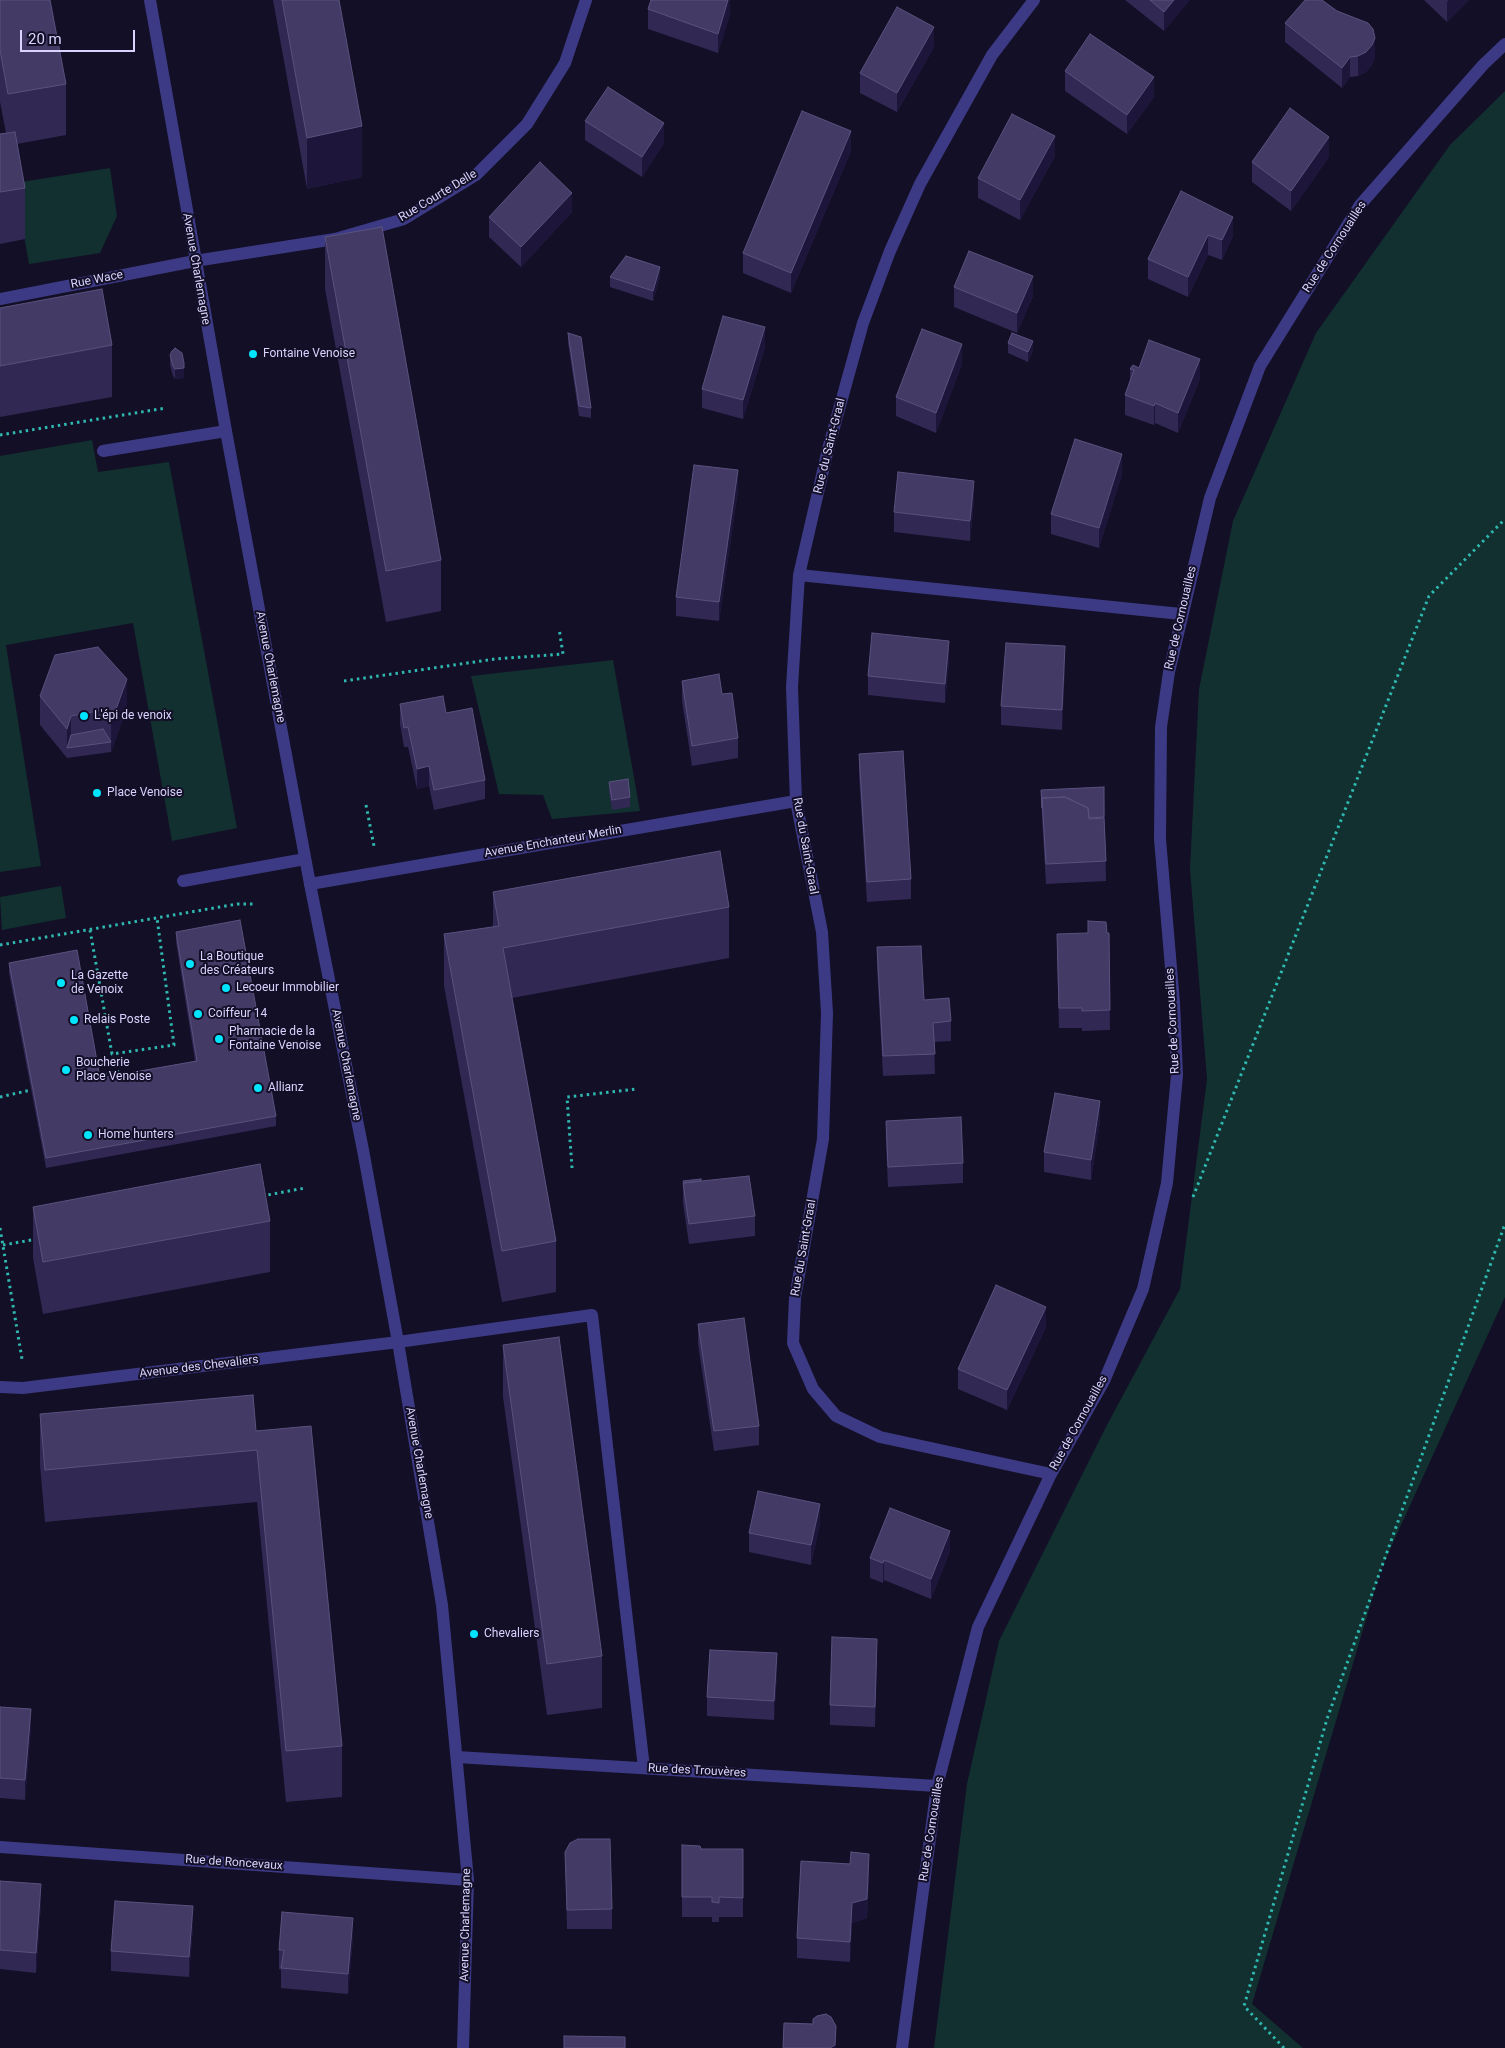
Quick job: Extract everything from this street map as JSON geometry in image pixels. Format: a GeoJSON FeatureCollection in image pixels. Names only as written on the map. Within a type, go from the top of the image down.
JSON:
{"type":"FeatureCollection","features":[{"type":"Feature","properties":{"kind":"street","name":"Avenue Charlemagne"},"geometry":{"type":"LineString","coordinates":[[150,0],[195,261],[305,860],[361,1140],[398,1342],[442,1605],[468,1880],[463,2048]]}},
{"type":"Feature","properties":{"kind":"street","name":"Rue Courte Delle"},"geometry":{"type":"LineString","coordinates":[[195,261],[335,239],[404,219],[476,175],[526,124],[565,63],[586,0]]}},
{"type":"Feature","properties":{"kind":"street","name":"Rue du Saint-Graal"},"geometry":{"type":"LineString","coordinates":[[1034,0],[992,55],[920,184],[890,251],[863,323],[828,448],[799,575],[792,687],[796,801],[822,932],[827,1013],[823,1139],[795,1298],[793,1343],[813,1389],[836,1416],[880,1437],[1050,1474]]}},
{"type":"Feature","properties":{"kind":"street","name":"Rue de Cornouailles"},"geometry":{"type":"LineString","coordinates":[[902,2048],[937,1786],[978,1627],[1050,1474],[1104,1381],[1143,1290],[1167,1183],[1177,1075],[1174,1003],[1160,839],[1161,727],[1169,672],[1181,614],[1210,498],[1260,366],[1360,205],[1483,65],[1505,44]]}},
{"type":"Feature","properties":{"kind":"street","name":"Rue Wace"},"geometry":{"type":"LineString","coordinates":[[0,299],[195,261]]}},
{"type":"Feature","properties":{"kind":"street"},"geometry":{"type":"LineString","coordinates":[[103,451],[226,431]]}},
{"type":"Feature","properties":{"kind":"street"},"geometry":{"type":"LineString","coordinates":[[799,575],[1181,614]]}},
{"type":"Feature","properties":{"kind":"street","name":"Avenue Enchanteur Merlin"},"geometry":{"type":"LineString","coordinates":[[310,884],[796,801]]}},
{"type":"Feature","properties":{"kind":"street"},"geometry":{"type":"LineString","coordinates":[[183,881],[305,860]]}},
{"type":"Feature","properties":{"kind":"street","name":"Avenue des Chevaliers"},"geometry":{"type":"LineString","coordinates":[[0,1387],[23,1388],[398,1342],[592,1314],[644,1768]]}},
{"type":"Feature","properties":{"kind":"street","name":"Rue des Trouvères"},"geometry":{"type":"LineString","coordinates":[[456,1757],[937,1786]]}},
{"type":"Feature","properties":{"kind":"street","name":"Rue de Roncevaux"},"geometry":{"type":"LineString","coordinates":[[0,1847],[468,1880]]}},
{"type":"Feature","properties":{"kind":"path"},"geometry":{"type":"LineString","coordinates":[[0,435],[166,408]]}},
{"type":"Feature","properties":{"kind":"path"},"geometry":{"type":"LineString","coordinates":[[1158,1221],[1192,1201],[1429,596],[1505,519]]}},
{"type":"Feature","properties":{"kind":"path"},"geometry":{"type":"LineString","coordinates":[[344,681],[495,659],[563,654],[559,628]]}},
{"type":"Feature","properties":{"kind":"path"},"geometry":{"type":"LineString","coordinates":[[366,805],[375,849]]}},
{"type":"Feature","properties":{"kind":"path"},"geometry":{"type":"LineString","coordinates":[[0,945],[236,904],[254,904]]}},
{"type":"Feature","properties":{"kind":"path"},"geometry":{"type":"LineString","coordinates":[[112,1054],[174,1045],[157,918]]}},
{"type":"Feature","properties":{"kind":"path"},"geometry":{"type":"LineString","coordinates":[[90,930],[112,1054],[118,1072],[98,1076]]}},
{"type":"Feature","properties":{"kind":"path"},"geometry":{"type":"LineString","coordinates":[[572,1168],[567,1097],[636,1089]]}},
{"type":"Feature","properties":{"kind":"path"},"geometry":{"type":"LineString","coordinates":[[0,1097],[31,1090]]}},
{"type":"Feature","properties":{"kind":"path"},"geometry":{"type":"LineString","coordinates":[[256,1197],[305,1188]]}},
{"type":"Feature","properties":{"kind":"path"},"geometry":{"type":"LineString","coordinates":[[1284,2048],[1244,2006],[1327,1719],[1505,1224]]}},
{"type":"Feature","properties":{"kind":"path"},"geometry":{"type":"LineString","coordinates":[[0,1228],[22,1359]]}},
{"type":"Feature","properties":{"kind":"path"},"geometry":{"type":"LineString","coordinates":[[3,1245],[42,1238]]}},
{"type":"Feature","properties":{"kind":"green space"},"geometry":{"type":"Polygon","coordinates":[[[1505,91],[1505,1297],[1381,1569],[1252,2004],[1303,2048],[934,2048],[967,1784],[999,1641],[1107,1425],[1180,1289],[1207,1079],[1190,869],[1199,689],[1233,521],[1316,333],[1450,145],[1505,91]]]}},
{"type":"Feature","properties":{"kind":"green space"},"geometry":{"type":"Polygon","coordinates":[[[110,168],[117,216],[100,253],[29,264],[15,183],[110,168]]]}},
{"type":"Feature","properties":{"kind":"green space"},"geometry":{"type":"Polygon","coordinates":[[[92,440],[98,472],[169,462],[237,828],[172,841],[133,623],[6,645],[41,866],[0,872],[0,456],[92,440]]]}},
{"type":"Feature","properties":{"kind":"green space"},"geometry":{"type":"Polygon","coordinates":[[[613,660],[640,811],[552,819],[543,795],[499,794],[471,676],[613,660]]]}},
{"type":"Feature","properties":{"kind":"green space"},"geometry":{"type":"Polygon","coordinates":[[[61,886],[66,918],[2,930],[0,897],[61,886]]]}},
{"type":"Feature","properties":{"kind":"building"},"geometry":{"type":"Polygon","coordinates":[[[0,0],[50,0],[66,84],[8,94],[0,50],[0,0]]]}},
{"type":"Feature","properties":{"kind":"building"},"geometry":{"type":"Polygon","coordinates":[[[282,0],[339,0],[362,126],[307,138],[282,0]]]}},
{"type":"Feature","properties":{"kind":"building"},"geometry":{"type":"Polygon","coordinates":[[[651,0],[728,0],[718,34],[648,9],[651,0]]]}},
{"type":"Feature","properties":{"kind":"building"},"geometry":{"type":"Polygon","coordinates":[[[1150,0],[1174,0],[1164,12],[1150,0]]]}},
{"type":"Feature","properties":{"kind":"building"},"geometry":{"type":"Polygon","coordinates":[[[1305,0],[1322,0],[1337,11],[1368,23],[1373,29],[1375,38],[1372,45],[1366,52],[1350,57],[1342,68],[1285,23],[1305,0]]]}},
{"type":"Feature","properties":{"kind":"building"},"geometry":{"type":"Polygon","coordinates":[[[897,7],[934,27],[897,93],[860,73],[897,7]]]}},
{"type":"Feature","properties":{"kind":"building"},"geometry":{"type":"Polygon","coordinates":[[[1090,34],[1154,77],[1127,115],[1065,71],[1090,34]]]}},
{"type":"Feature","properties":{"kind":"building"},"geometry":{"type":"Polygon","coordinates":[[[608,87],[664,123],[642,157],[585,121],[608,87]]]}},
{"type":"Feature","properties":{"kind":"building"},"geometry":{"type":"Polygon","coordinates":[[[1290,108],[1329,137],[1291,191],[1252,162],[1290,108]]]}},
{"type":"Feature","properties":{"kind":"building"},"geometry":{"type":"Polygon","coordinates":[[[802,111],[851,131],[791,273],[743,253],[802,111]]]}},
{"type":"Feature","properties":{"kind":"building"},"geometry":{"type":"Polygon","coordinates":[[[1012,114],[1055,136],[1020,200],[978,178],[1012,114]]]}},
{"type":"Feature","properties":{"kind":"building"},"geometry":{"type":"Polygon","coordinates":[[[15,132],[25,188],[0,192],[0,134],[15,132]]]}},
{"type":"Feature","properties":{"kind":"building"},"geometry":{"type":"Polygon","coordinates":[[[540,162],[572,193],[521,247],[489,217],[540,162]]]}},
{"type":"Feature","properties":{"kind":"building"},"geometry":{"type":"Polygon","coordinates":[[[1181,191],[1233,217],[1222,240],[1208,235],[1188,277],[1148,259],[1181,191]]]}},
{"type":"Feature","properties":{"kind":"building"},"geometry":{"type":"Polygon","coordinates":[[[382,227],[441,560],[386,571],[325,237],[382,227]]]}},
{"type":"Feature","properties":{"kind":"building"},"geometry":{"type":"Polygon","coordinates":[[[969,251],[1033,276],[1017,313],[954,287],[969,251]]]}},
{"type":"Feature","properties":{"kind":"building"},"geometry":{"type":"Polygon","coordinates":[[[626,256],[660,267],[653,291],[610,277],[626,256]]]}},
{"type":"Feature","properties":{"kind":"building"},"geometry":{"type":"Polygon","coordinates":[[[102,289],[112,345],[0,366],[0,308],[102,289]]]}},
{"type":"Feature","properties":{"kind":"building"},"geometry":{"type":"Polygon","coordinates":[[[723,316],[765,327],[743,400],[702,389],[723,316]]]}},
{"type":"Feature","properties":{"kind":"building"},"geometry":{"type":"Polygon","coordinates":[[[922,329],[962,344],[936,413],[896,397],[922,329]]]}},
{"type":"Feature","properties":{"kind":"building"},"geometry":{"type":"Polygon","coordinates":[[[568,333],[581,337],[591,408],[579,406],[568,333]]]}},
{"type":"Feature","properties":{"kind":"building"},"geometry":{"type":"Polygon","coordinates":[[[1012,333],[1033,341],[1028,352],[1008,343],[1012,333]]]}},
{"type":"Feature","properties":{"kind":"building"},"geometry":{"type":"Polygon","coordinates":[[[1149,340],[1200,359],[1178,413],[1155,403],[1154,406],[1125,395],[1134,370],[1130,369],[1133,365],[1139,368],[1149,340]]]}},
{"type":"Feature","properties":{"kind":"building"},"geometry":{"type":"Polygon","coordinates":[[[175,348],[182,353],[184,368],[175,369],[173,366],[170,355],[175,348]]]}},
{"type":"Feature","properties":{"kind":"building"},"geometry":{"type":"Polygon","coordinates":[[[1075,439],[1122,454],[1099,528],[1051,514],[1075,439]]]}},
{"type":"Feature","properties":{"kind":"building"},"geometry":{"type":"Polygon","coordinates":[[[694,465],[738,470],[719,602],[676,597],[694,465]]]}},
{"type":"Feature","properties":{"kind":"building"},"geometry":{"type":"Polygon","coordinates":[[[898,472],[974,481],[970,521],[894,512],[898,472]]]}},
{"type":"Feature","properties":{"kind":"building"},"geometry":{"type":"Polygon","coordinates":[[[872,633],[949,641],[945,684],[868,676],[872,633]]]}},
{"type":"Feature","properties":{"kind":"building"},"geometry":{"type":"Polygon","coordinates":[[[1006,643],[1065,646],[1062,710],[1001,706],[1006,643]]]}},
{"type":"Feature","properties":{"kind":"building"},"geometry":{"type":"Polygon","coordinates":[[[98,647],[127,679],[111,723],[103,710],[71,716],[67,729],[40,696],[55,655],[98,647]]]}},
{"type":"Feature","properties":{"kind":"building"},"geometry":{"type":"Polygon","coordinates":[[[719,674],[722,694],[732,693],[738,738],[692,746],[682,681],[719,674]]]}},
{"type":"Feature","properties":{"kind":"building"},"geometry":{"type":"Polygon","coordinates":[[[443,696],[446,713],[472,708],[485,780],[434,790],[429,766],[417,769],[408,727],[404,728],[400,704],[443,696]]]}},
{"type":"Feature","properties":{"kind":"building"},"geometry":{"type":"Polygon","coordinates":[[[103,729],[111,742],[67,748],[71,735],[103,729]]]}},
{"type":"Feature","properties":{"kind":"building"},"geometry":{"type":"Polygon","coordinates":[[[903,751],[911,879],[867,882],[859,754],[903,751]]]}},
{"type":"Feature","properties":{"kind":"building"},"geometry":{"type":"Polygon","coordinates":[[[628,779],[630,797],[612,800],[609,782],[628,779]]]}},
{"type":"Feature","properties":{"kind":"building"},"geometry":{"type":"Polygon","coordinates":[[[1104,787],[1104,817],[1089,818],[1088,808],[1065,797],[1042,798],[1042,808],[1041,790],[1104,787]]]}},
{"type":"Feature","properties":{"kind":"building"},"geometry":{"type":"Polygon","coordinates":[[[1065,797],[1088,808],[1089,819],[1104,818],[1106,861],[1046,864],[1042,798],[1065,797]]]}},
{"type":"Feature","properties":{"kind":"building"},"geometry":{"type":"Polygon","coordinates":[[[720,851],[729,907],[503,948],[556,1241],[502,1251],[444,934],[499,926],[493,892],[720,851]]]}},
{"type":"Feature","properties":{"kind":"building"},"geometry":{"type":"Polygon","coordinates":[[[240,920],[276,1116],[46,1158],[9,963],[77,950],[100,1078],[197,1061],[176,932],[240,920]]]}},
{"type":"Feature","properties":{"kind":"building"},"geometry":{"type":"Polygon","coordinates":[[[1088,921],[1106,922],[1107,933],[1109,933],[1110,1010],[1082,1011],[1082,1008],[1059,1008],[1057,934],[1088,933],[1088,921]]]}},
{"type":"Feature","properties":{"kind":"building"},"geometry":{"type":"Polygon","coordinates":[[[921,946],[924,1000],[949,998],[951,1021],[933,1023],[935,1054],[883,1056],[877,947],[921,946]]]}},
{"type":"Feature","properties":{"kind":"building"},"geometry":{"type":"Polygon","coordinates":[[[1055,1093],[1100,1101],[1091,1160],[1044,1152],[1055,1093]]]}},
{"type":"Feature","properties":{"kind":"building"},"geometry":{"type":"Polygon","coordinates":[[[961,1117],[963,1163],[888,1167],[886,1121],[961,1117]]]}},
{"type":"Feature","properties":{"kind":"building"},"geometry":{"type":"Polygon","coordinates":[[[260,1164],[270,1221],[43,1262],[33,1207],[260,1164]]]}},
{"type":"Feature","properties":{"kind":"building"},"geometry":{"type":"Polygon","coordinates":[[[749,1176],[755,1216],[689,1224],[683,1183],[749,1176]]]}},
{"type":"Feature","properties":{"kind":"building"},"geometry":{"type":"Polygon","coordinates":[[[701,1179],[701,1181],[684,1183],[683,1181],[701,1179]]]}},
{"type":"Feature","properties":{"kind":"building"},"geometry":{"type":"Polygon","coordinates":[[[996,1285],[1046,1307],[1007,1390],[958,1369],[996,1285]]]}},
{"type":"Feature","properties":{"kind":"building"},"geometry":{"type":"Polygon","coordinates":[[[744,1318],[759,1426],[714,1431],[698,1324],[744,1318]]]}},
{"type":"Feature","properties":{"kind":"building"},"geometry":{"type":"Polygon","coordinates":[[[559,1337],[602,1656],[547,1664],[503,1345],[559,1337]]]}},
{"type":"Feature","properties":{"kind":"building"},"geometry":{"type":"Polygon","coordinates":[[[253,1395],[256,1431],[311,1426],[342,1746],[286,1751],[257,1450],[45,1470],[40,1414],[253,1395]]]}},
{"type":"Feature","properties":{"kind":"building"},"geometry":{"type":"Polygon","coordinates":[[[758,1491],[820,1504],[811,1545],[749,1533],[758,1491]]]}},
{"type":"Feature","properties":{"kind":"building"},"geometry":{"type":"Polygon","coordinates":[[[890,1508],[950,1531],[931,1579],[884,1560],[883,1563],[870,1558],[890,1508]]]}},
{"type":"Feature","properties":{"kind":"building"},"geometry":{"type":"Polygon","coordinates":[[[832,1637],[877,1639],[875,1707],[830,1705],[832,1637]]]}},
{"type":"Feature","properties":{"kind":"building"},"geometry":{"type":"Polygon","coordinates":[[[710,1650],[777,1653],[774,1701],[707,1697],[710,1650]]]}},
{"type":"Feature","properties":{"kind":"building"},"geometry":{"type":"Polygon","coordinates":[[[0,1707],[31,1709],[25,1780],[0,1778],[0,1707]]]}},
{"type":"Feature","properties":{"kind":"building"},"geometry":{"type":"Polygon","coordinates":[[[578,1839],[610,1839],[612,1909],[567,1910],[565,1852],[570,1843],[578,1839]]]}},
{"type":"Feature","properties":{"kind":"building"},"geometry":{"type":"Polygon","coordinates":[[[682,1845],[700,1846],[701,1849],[743,1849],[743,1898],[719,1897],[719,1903],[712,1902],[712,1897],[682,1897],[682,1845]]]}},
{"type":"Feature","properties":{"kind":"building"},"geometry":{"type":"Polygon","coordinates":[[[851,1852],[869,1854],[867,1899],[852,1903],[850,1942],[797,1938],[801,1861],[850,1864],[851,1852]]]}},
{"type":"Feature","properties":{"kind":"building"},"geometry":{"type":"Polygon","coordinates":[[[0,1881],[41,1884],[36,1953],[0,1950],[0,1881]]]}},
{"type":"Feature","properties":{"kind":"building"},"geometry":{"type":"Polygon","coordinates":[[[115,1901],[193,1906],[189,1957],[111,1951],[115,1901]]]}},
{"type":"Feature","properties":{"kind":"building"},"geometry":{"type":"Polygon","coordinates":[[[282,1912],[353,1918],[348,1974],[281,1968],[284,1950],[279,1950],[282,1912]]]}},
{"type":"Feature","properties":{"kind":"building"},"geometry":{"type":"Polygon","coordinates":[[[826,2014],[831,2017],[836,2026],[835,2045],[830,2048],[783,2048],[784,2023],[813,2024],[813,2019],[826,2014]]]}},
{"type":"Feature","properties":{"kind":"building"},"geometry":{"type":"Polygon","coordinates":[[[564,2036],[625,2037],[625,2048],[564,2048],[564,2036]]]}},
{"type":"Feature","properties":{"kind":"place","name":"Fontaine Venoise"},"geometry":{"type":"Point","coordinates":[253,354]}},
{"type":"Feature","properties":{"kind":"place","name":"L'épi de venoix"},"geometry":{"type":"Point","coordinates":[84,716]}},
{"type":"Feature","properties":{"kind":"place","name":"Place Venoise"},"geometry":{"type":"Point","coordinates":[97,793]}},
{"type":"Feature","properties":{"kind":"place","name":"La Boutique des Créateurs"},"geometry":{"type":"Point","coordinates":[190,964]}},
{"type":"Feature","properties":{"kind":"place","name":"La Gazette de Venoix"},"geometry":{"type":"Point","coordinates":[61,983]}},
{"type":"Feature","properties":{"kind":"place","name":"Lecoeur Immobilier"},"geometry":{"type":"Point","coordinates":[226,988]}},
{"type":"Feature","properties":{"kind":"place","name":"Coiffeur 14"},"geometry":{"type":"Point","coordinates":[198,1014]}},
{"type":"Feature","properties":{"kind":"place","name":"Relais Poste"},"geometry":{"type":"Point","coordinates":[74,1020]}},
{"type":"Feature","properties":{"kind":"place","name":"Pharmacie de la Fontaine Venoise"},"geometry":{"type":"Point","coordinates":[219,1039]}},
{"type":"Feature","properties":{"kind":"place","name":"Boucherie Place Venoise"},"geometry":{"type":"Point","coordinates":[66,1070]}},
{"type":"Feature","properties":{"kind":"place","name":"Allianz"},"geometry":{"type":"Point","coordinates":[258,1088]}},
{"type":"Feature","properties":{"kind":"place","name":"Home hunters"},"geometry":{"type":"Point","coordinates":[88,1135]}},
{"type":"Feature","properties":{"kind":"place","name":"Chevaliers"},"geometry":{"type":"Point","coordinates":[474,1634]}}]}
